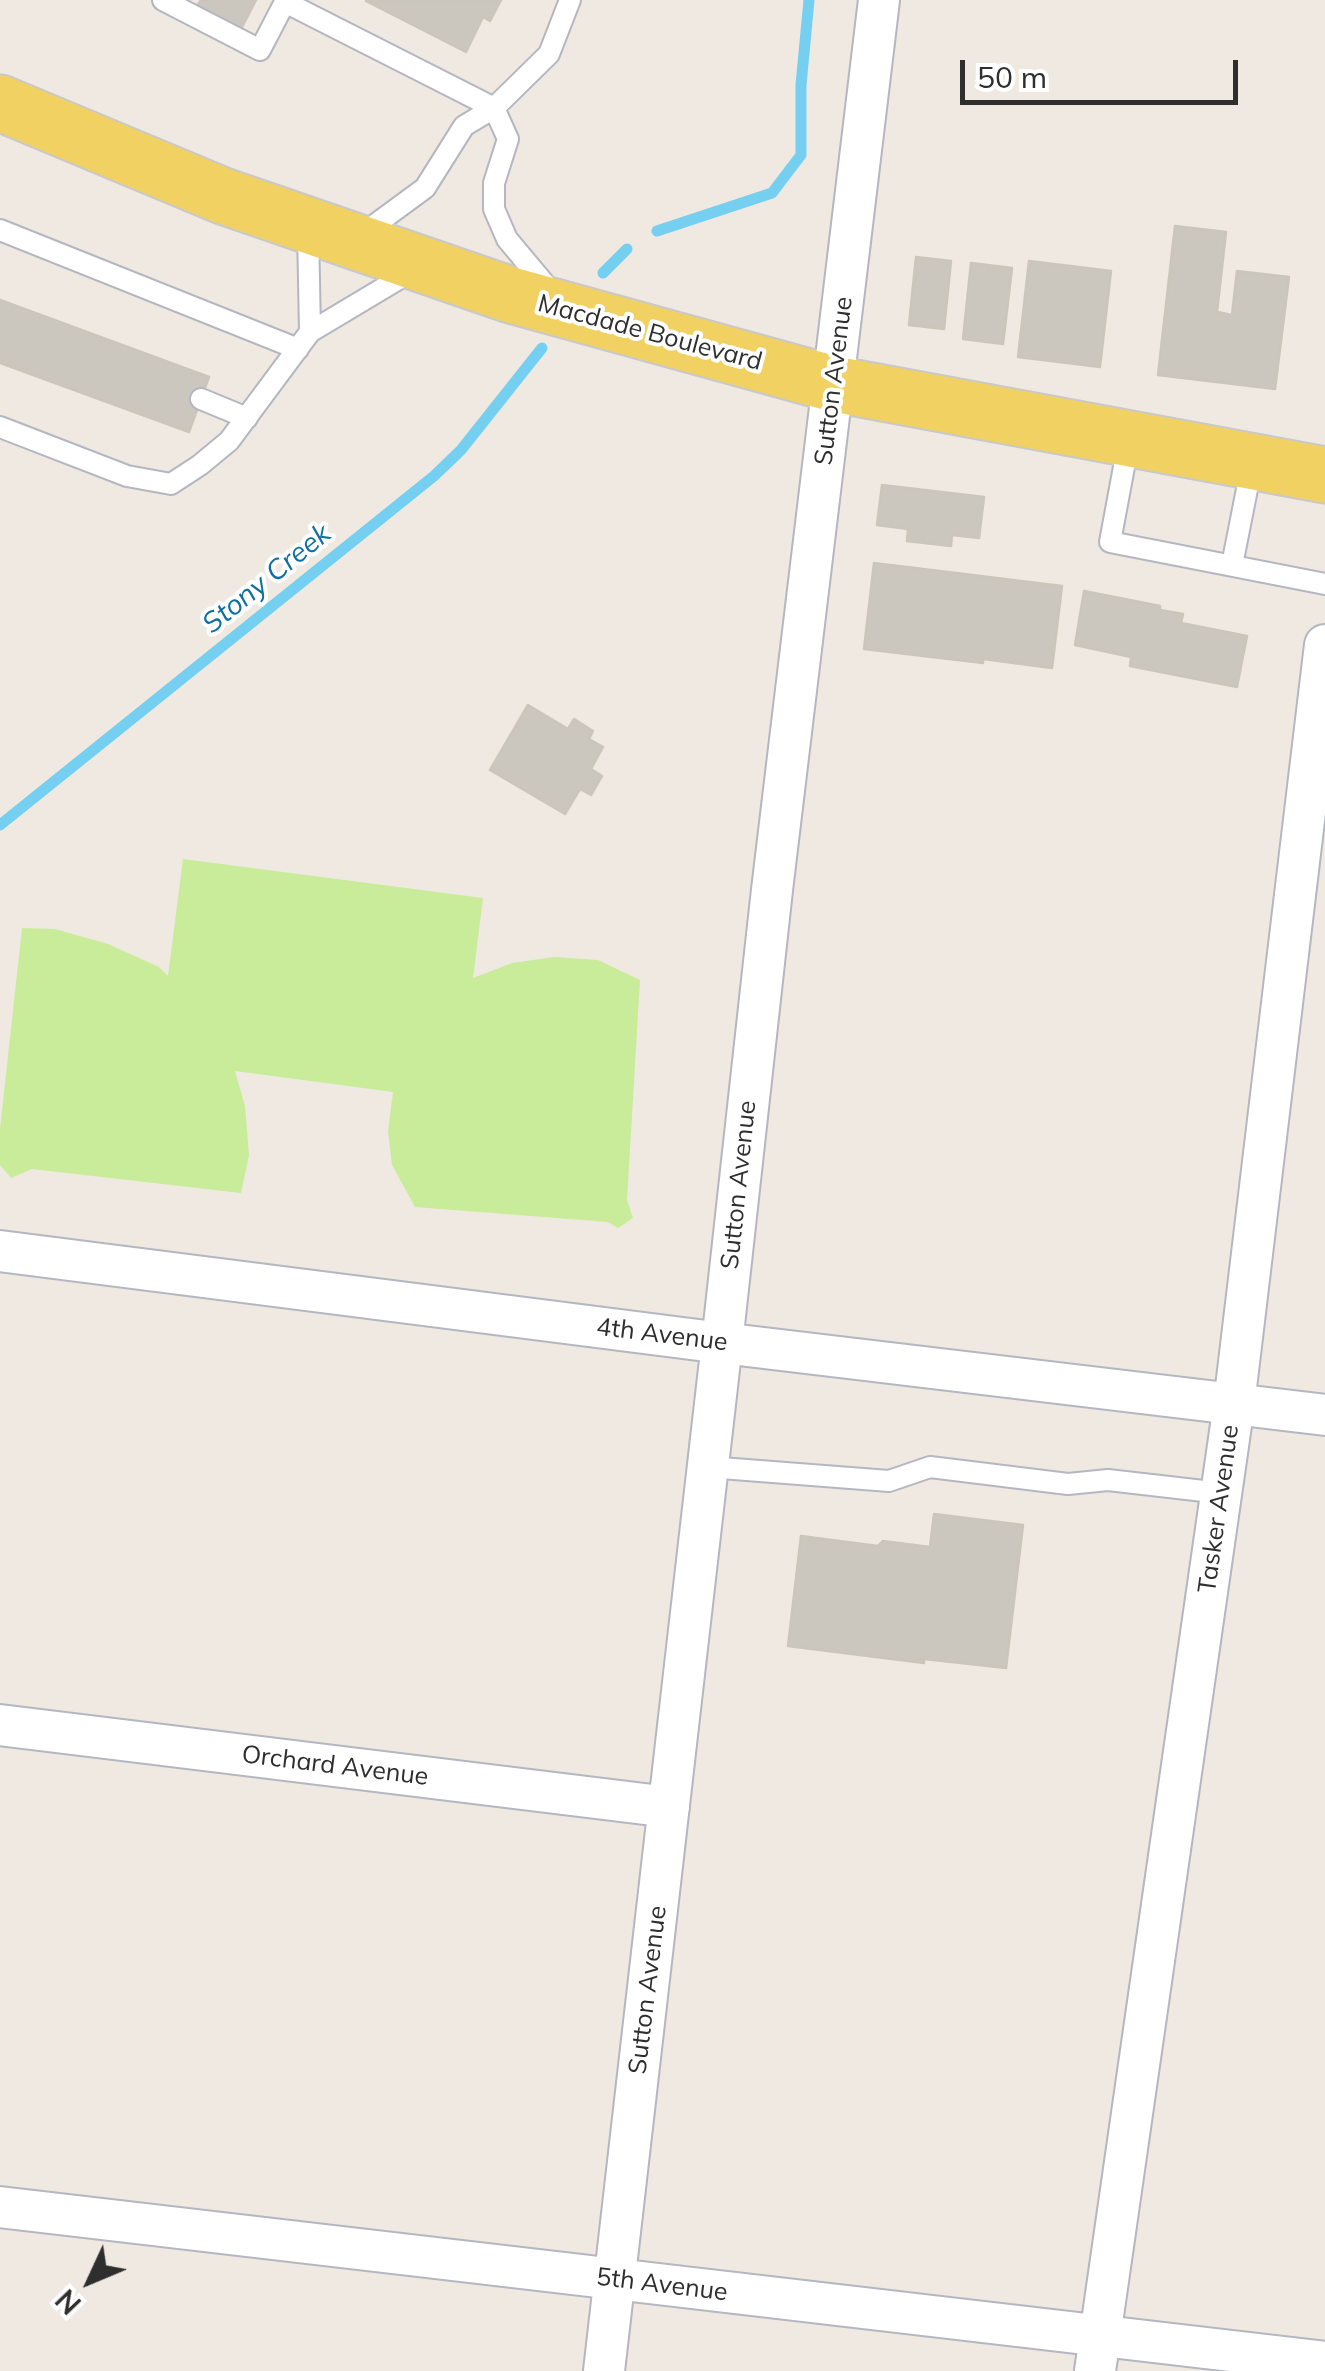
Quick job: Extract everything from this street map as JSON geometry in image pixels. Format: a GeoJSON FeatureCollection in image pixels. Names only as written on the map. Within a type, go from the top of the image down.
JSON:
{"type":"FeatureCollection","features":[{"type":"Feature","properties":{"kind":"main road","name":"Macdade Boulevard"},"geometry":{"type":"LineString","coordinates":[[0,102],[223,196],[567,311],[834,384],[1325,475]]}},
{"type":"Feature","properties":{"kind":"street","name":"Sutton Avenue"},"geometry":{"type":"LineString","coordinates":[[604,2371],[772,890],[879,0]]}},
{"type":"Feature","properties":{"kind":"street","name":"Tasker Avenue"},"geometry":{"type":"LineString","coordinates":[[1097,2353],[1234,1404],[1325,645]]}},
{"type":"Feature","properties":{"kind":"street","name":"4th Avenue"},"geometry":{"type":"LineString","coordinates":[[0,1250],[722,1343],[1325,1415]]}},
{"type":"Feature","properties":{"kind":"street","name":"Orchard Avenue"},"geometry":{"type":"LineString","coordinates":[[0,1726],[669,1807]]}},
{"type":"Feature","properties":{"kind":"street","name":"5th Avenue"},"geometry":{"type":"LineString","coordinates":[[0,2207],[615,2279],[1097,2353],[1325,2362]]}},
{"type":"Feature","properties":{"kind":"lane"},"geometry":{"type":"LineString","coordinates":[[162,0],[260,50],[285,1],[494,108],[508,139],[494,182],[494,210],[507,239],[567,311]]}},
{"type":"Feature","properties":{"kind":"lane"},"geometry":{"type":"LineString","coordinates":[[304,341],[330,234],[425,188],[464,126],[494,108],[549,54],[570,0]]}},
{"type":"Feature","properties":{"kind":"lane"},"geometry":{"type":"LineString","coordinates":[[0,230],[304,341]]}},
{"type":"Feature","properties":{"kind":"lane"},"geometry":{"type":"LineString","coordinates":[[0,427],[127,476],[171,484],[229,441],[304,341],[423,265]]}},
{"type":"Feature","properties":{"kind":"lane"},"geometry":{"type":"LineString","coordinates":[[201,399],[248,418]]}},
{"type":"Feature","properties":{"kind":"lane"},"geometry":{"type":"LineString","coordinates":[[1130,439],[1110,542],[1325,584]]}},
{"type":"Feature","properties":{"kind":"lane"},"geometry":{"type":"LineString","coordinates":[[1232,565],[1252,462]]}},
{"type":"Feature","properties":{"kind":"lane"},"geometry":{"type":"LineString","coordinates":[[708,1466],[890,1481],[930,1467],[1068,1484],[1108,1480],[1221,1493]]}},
{"type":"Feature","properties":{"kind":"green space"},"geometry":{"type":"Polygon","coordinates":[[[183,859],[483,898],[473,978],[512,963],[554,957],[598,960],[640,980],[627,1200],[633,1218],[618,1228],[608,1222],[415,1207],[392,1165],[388,1131],[393,1092],[235,1071],[245,1106],[249,1155],[241,1193],[32,1169],[11,1178],[0,1165],[0,1129],[22,928],[55,929],[108,944],[159,967],[168,976],[183,859]]]}},
{"type":"Feature","properties":{"kind":"building"},"geometry":{"type":"Polygon","coordinates":[[[201,0],[256,0],[241,29],[197,6],[201,0]]]}},
{"type":"Feature","properties":{"kind":"building"},"geometry":{"type":"Polygon","coordinates":[[[501,0],[490,21],[483,17],[466,52],[366,1],[501,0]]]}},
{"type":"Feature","properties":{"kind":"building"},"geometry":{"type":"Polygon","coordinates":[[[1175,226],[1226,232],[1217,312],[1232,315],[1237,271],[1289,277],[1275,389],[1158,375],[1175,226]]]}},
{"type":"Feature","properties":{"kind":"building"},"geometry":{"type":"Polygon","coordinates":[[[916,257],[951,261],[944,329],[909,325],[916,257]]]}},
{"type":"Feature","properties":{"kind":"building"},"geometry":{"type":"Polygon","coordinates":[[[1029,261],[1111,271],[1100,367],[1018,357],[1029,261]]]}},
{"type":"Feature","properties":{"kind":"building"},"geometry":{"type":"Polygon","coordinates":[[[971,263],[1012,268],[1003,344],[963,339],[971,263]]]}},
{"type":"Feature","properties":{"kind":"building"},"geometry":{"type":"Polygon","coordinates":[[[0,300],[209,377],[189,432],[0,363],[0,300]]]}},
{"type":"Feature","properties":{"kind":"building"},"geometry":{"type":"Polygon","coordinates":[[[882,485],[984,497],[979,538],[952,535],[951,546],[907,541],[908,529],[877,525],[882,485]]]}},
{"type":"Feature","properties":{"kind":"building"},"geometry":{"type":"Polygon","coordinates":[[[874,563],[1062,586],[1052,668],[864,649],[874,563]]]}},
{"type":"Feature","properties":{"kind":"building"},"geometry":{"type":"Polygon","coordinates":[[[1084,591],[1160,606],[1160,610],[1183,614],[1181,623],[1247,636],[1237,687],[1130,666],[1131,657],[1075,645],[1084,591]]]}},
{"type":"Feature","properties":{"kind":"building"},"geometry":{"type":"Polygon","coordinates":[[[528,705],[568,729],[574,719],[593,731],[589,739],[603,747],[591,769],[602,776],[591,795],[580,789],[565,814],[490,770],[528,705]]]}},
{"type":"Feature","properties":{"kind":"building"},"geometry":{"type":"Polygon","coordinates":[[[934,1514],[1023,1525],[1006,1668],[924,1659],[924,1663],[788,1646],[801,1536],[878,1546],[883,1541],[930,1547],[934,1514]]]}},
{"type":"Feature","properties":{"kind":"waterway","name":"Stony Creek"},"geometry":{"type":"LineString","coordinates":[[657,231],[772,193],[801,155],[801,85],[809,0]]}},
{"type":"Feature","properties":{"kind":"waterway","name":"Stony Creek"},"geometry":{"type":"LineString","coordinates":[[603,273],[627,249]]}},
{"type":"Feature","properties":{"kind":"waterway","name":"Stony Creek"},"geometry":{"type":"LineString","coordinates":[[0,825],[434,476],[461,450],[542,348]]}}]}
